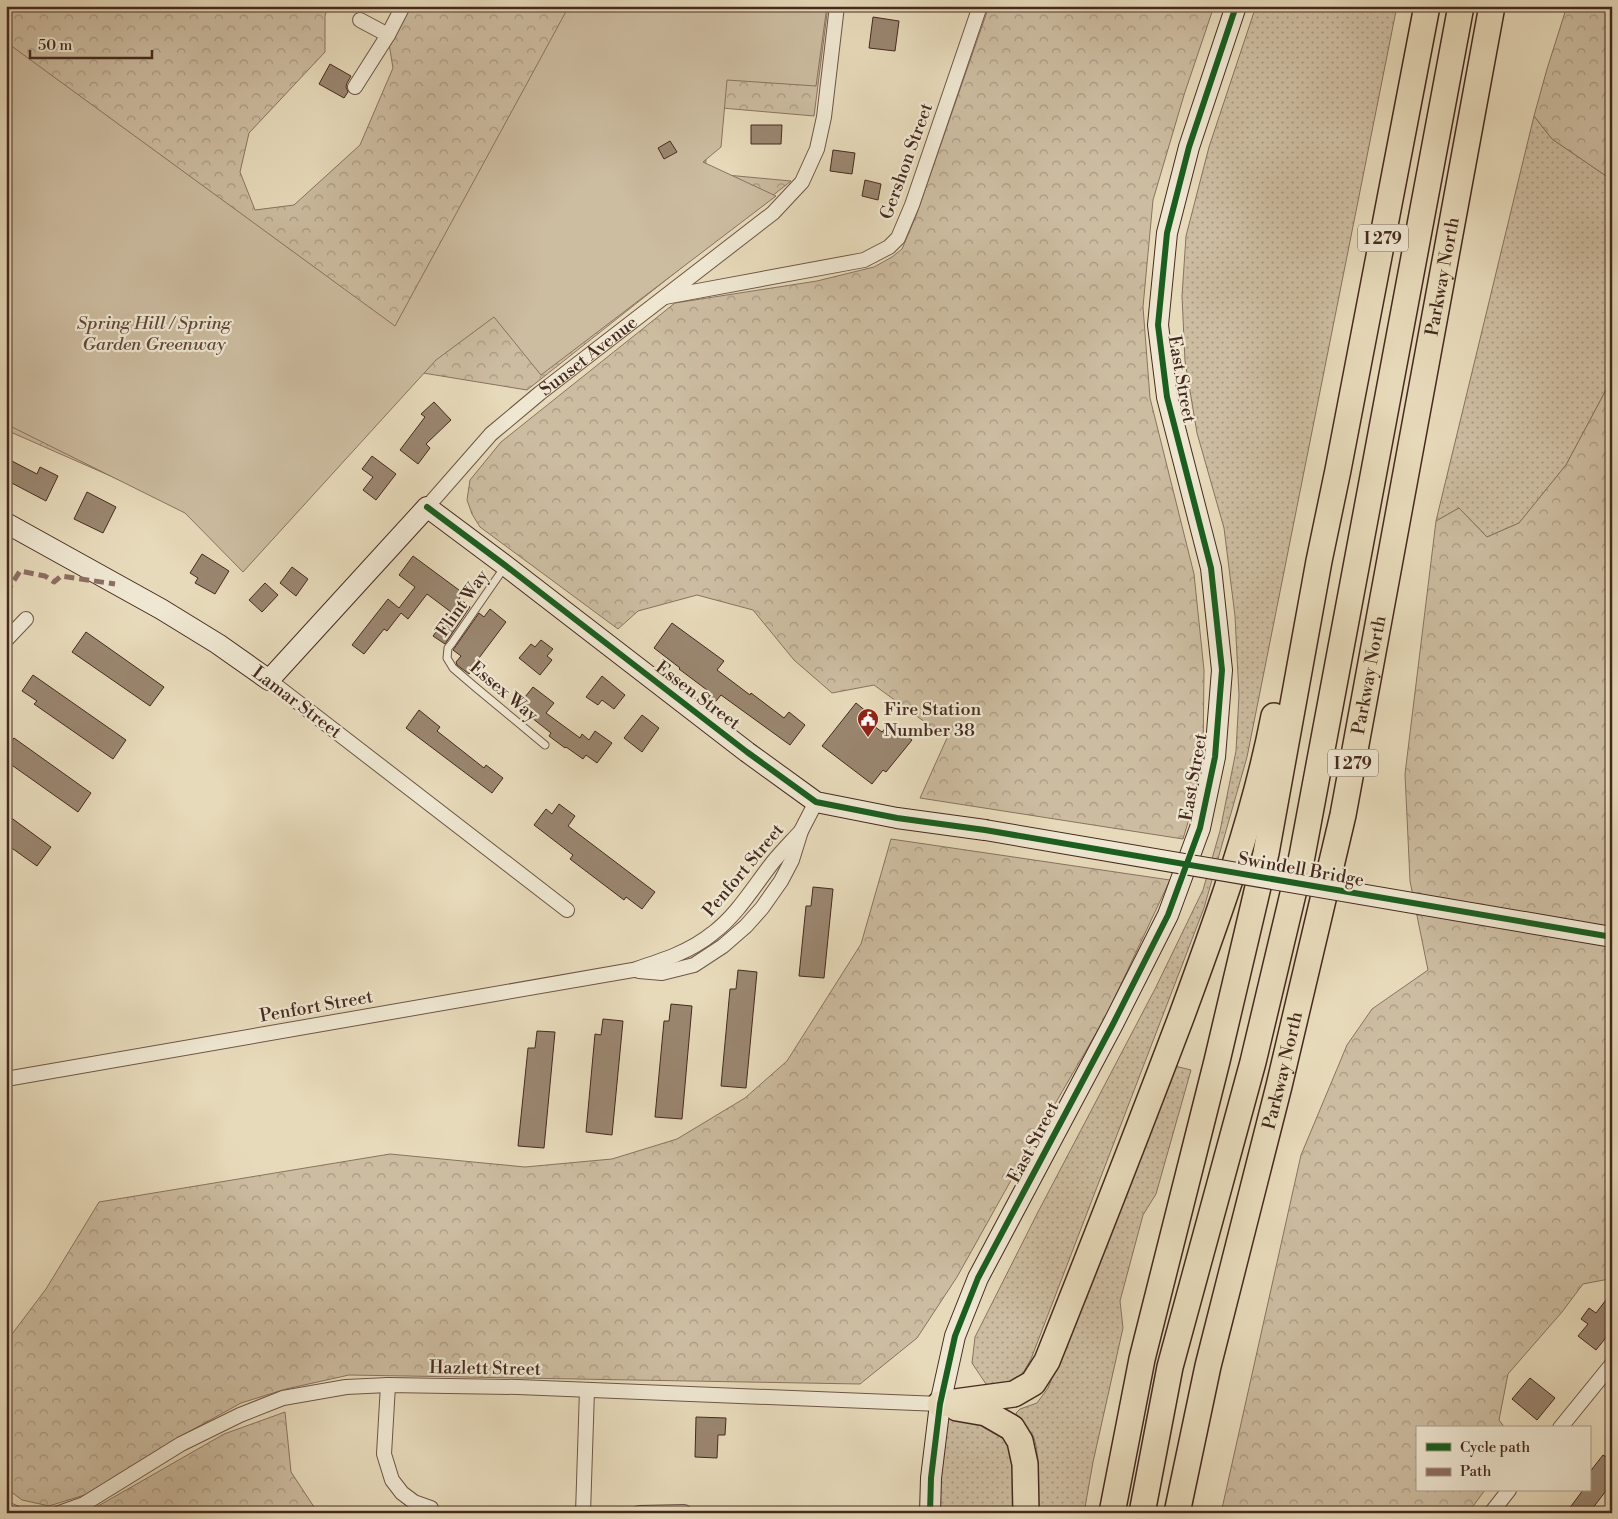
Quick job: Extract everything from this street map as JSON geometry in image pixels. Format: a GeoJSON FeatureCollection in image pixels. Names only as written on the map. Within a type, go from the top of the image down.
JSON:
{"type":"FeatureCollection","features":[{"type":"Feature","properties":{"kind":"highway","name":"I 279"},"geometry":{"type":"LineString","coordinates":[[1112,1513],[1142,1359],[1217,1062],[1266,853],[1319,561],[1344,441],[1427,6]]}},
{"type":"Feature","properties":{"kind":"highway"},"geometry":{"type":"LineString","coordinates":[[1142,1513],[1170,1367],[1253,1062],[1302,856],[1461,6]]}},
{"type":"Feature","properties":{"kind":"highway","name":"Parkway North"},"geometry":{"type":"LineString","coordinates":[[1177,1513],[1208,1366],[1279,1086],[1343,815],[1492,6]]}},
{"type":"Feature","properties":{"kind":"highway"},"geometry":{"type":"LineString","coordinates":[[940,1404],[1014,1394],[1033,1384],[1047,1361],[1141,1124],[1218,917],[1246,829],[1269,742],[1299,590],[1319,561]]}},
{"type":"Feature","properties":{"kind":"highway"},"geometry":{"type":"LineString","coordinates":[[940,1404],[986,1413],[1012,1428],[1020,1441],[1025,1464],[1026,1513]]}},
{"type":"Feature","properties":{"kind":"street"},"geometry":{"type":"LineString","coordinates":[[355,87],[388,36],[403,6]]}},
{"type":"Feature","properties":{"kind":"street","name":"Sunset Avenue"},"geometry":{"type":"LineString","coordinates":[[269,680],[492,434],[540,393],[773,213],[802,182],[817,149],[824,118],[837,6]]}},
{"type":"Feature","properties":{"kind":"street","name":"Gershon Street"},"geometry":{"type":"LineString","coordinates":[[662,298],[864,260],[889,246],[898,238],[912,205],[980,6]]}},
{"type":"Feature","properties":{"kind":"street","name":"East Street"},"geometry":{"type":"LineString","coordinates":[[930,1513],[931,1478],[940,1404],[955,1336],[978,1278],[1113,1024],[1168,915],[1200,828],[1215,757],[1222,670],[1211,568],[1167,397],[1158,326],[1167,233],[1189,146],[1236,6]]}},
{"type":"Feature","properties":{"kind":"street"},"geometry":{"type":"LineString","coordinates":[[360,20],[388,36]]}},
{"type":"Feature","properties":{"kind":"street","name":"Essen Street"},"geometry":{"type":"LineString","coordinates":[[427,507],[747,752],[816,802],[897,818],[984,830]]}},
{"type":"Feature","properties":{"kind":"street","name":"Lamar Street"},"geometry":{"type":"LineString","coordinates":[[6,523],[160,608],[218,644],[269,680],[567,910]]}},
{"type":"Feature","properties":{"kind":"street"},"geometry":{"type":"LineString","coordinates":[[6,640],[26,620]]}},
{"type":"Feature","properties":{"kind":"street","name":"Penfort Street"},"geometry":{"type":"LineString","coordinates":[[6,1078],[633,970],[663,961],[714,933],[734,913],[773,862],[801,831],[816,802]]}},
{"type":"Feature","properties":{"kind":"street","name":"Swindell Bridge"},"geometry":{"type":"LineString","coordinates":[[984,830],[1612,937]]}},
{"type":"Feature","properties":{"kind":"street"},"geometry":{"type":"LineString","coordinates":[[1562,1426],[1612,1364]]}},
{"type":"Feature","properties":{"kind":"street"},"geometry":{"type":"LineString","coordinates":[[388,1385],[384,1454],[392,1480],[402,1493],[414,1502],[431,1508]]}},
{"type":"Feature","properties":{"kind":"street","name":"Hazlett Street"},"geometry":{"type":"LineString","coordinates":[[59,1513],[84,1504],[181,1444],[240,1415],[283,1398],[346,1387],[388,1385],[518,1387],[940,1404]]}},
{"type":"Feature","properties":{"kind":"street"},"geometry":{"type":"LineString","coordinates":[[583,1513],[587,1390]]}},
{"type":"Feature","properties":{"kind":"street"},"geometry":{"type":"LineString","coordinates":[[1491,1513],[1507,1492]]}},
{"type":"Feature","properties":{"kind":"street"},"geometry":{"type":"LineString","coordinates":[[6,1509],[15,1513]]}},
{"type":"Feature","properties":{"kind":"street"},"geometry":{"type":"LineString","coordinates":[[640,1513],[684,1512]]}},
{"type":"Feature","properties":{"kind":"lane","name":"Flint Way"},"geometry":{"type":"LineString","coordinates":[[447,658],[448,648],[506,566]]}},
{"type":"Feature","properties":{"kind":"lane","name":"Essex Way"},"geometry":{"type":"LineString","coordinates":[[447,658],[453,668],[545,745]]}},
{"type":"Feature","properties":{"kind":"green space","name":"Spring Hill / Spring Garden Greenway"},"geometry":{"type":"Polygon","coordinates":[[[6,6],[328,6],[325,16],[325,52],[249,133],[240,172],[255,210],[294,205],[360,145],[393,68],[389,44],[410,6],[828,6],[814,116],[710,107],[705,173],[791,181],[527,390],[423,373],[165,500],[6,430],[6,6]]]}},
{"type":"Feature","properties":{"kind":"green space","name":"Spring Hill / Spring Garden Greenway"},"geometry":{"type":"Polygon","coordinates":[[[569,6],[827,6],[816,86],[727,80],[721,147],[703,162],[776,196],[541,375],[494,317],[436,360],[243,572],[185,513],[6,424],[6,42],[395,326],[569,6]]]}},
{"type":"Feature","properties":{"kind":"green space"},"geometry":{"type":"Polygon","coordinates":[[[989,6],[1214,6],[1184,95],[1153,200],[1143,307],[1150,398],[1194,574],[1204,670],[1203,759],[1183,839],[920,798],[947,738],[874,685],[832,693],[794,660],[753,610],[697,595],[638,611],[618,629],[480,527],[472,514],[467,500],[470,480],[501,442],[675,303],[817,281],[874,267],[902,249],[916,216],[989,6]]]}},
{"type":"Feature","properties":{"kind":"green space"},"geometry":{"type":"Polygon","coordinates":[[[1256,6],[1397,6],[1247,757],[1204,908],[1031,1359],[1019,1380],[1007,1387],[986,1384],[972,1363],[975,1337],[1155,989],[1203,890],[1220,831],[1236,751],[1239,695],[1235,616],[1224,528],[1197,433],[1185,361],[1182,296],[1186,236],[1209,147],[1256,6]]]}},
{"type":"Feature","properties":{"kind":"green space"},"geometry":{"type":"Polygon","coordinates":[[[1567,6],[1612,6],[1612,180],[1552,139],[1534,116],[1567,6]]]}},
{"type":"Feature","properties":{"kind":"green space"},"geometry":{"type":"Polygon","coordinates":[[[1534,116],[1552,139],[1612,180],[1612,382],[1566,465],[1519,523],[1487,537],[1459,508],[1436,521],[1534,116]]]}},
{"type":"Feature","properties":{"kind":"green space"},"geometry":{"type":"Polygon","coordinates":[[[1612,382],[1612,1279],[1583,1284],[1562,1312],[1508,1374],[1499,1420],[1504,1426],[1416,1426],[1416,1492],[1484,1492],[1468,1513],[1221,1513],[1301,1155],[1347,1045],[1372,1009],[1428,970],[1410,881],[1405,774],[1436,521],[1459,508],[1487,537],[1519,523],[1566,465],[1612,382]]]}},
{"type":"Feature","properties":{"kind":"green space"},"geometry":{"type":"Polygon","coordinates":[[[891,839],[1170,880],[1106,1016],[957,1277],[917,1338],[860,1384],[349,1375],[286,1389],[241,1403],[183,1435],[91,1493],[49,1506],[22,1500],[6,1488],[6,1342],[46,1289],[99,1202],[390,1154],[525,1167],[612,1159],[677,1139],[745,1098],[787,1061],[861,944],[891,839]]]}},
{"type":"Feature","properties":{"kind":"green space"},"geometry":{"type":"Polygon","coordinates":[[[1175,1066],[1191,1070],[1156,1194],[1143,1215],[1120,1301],[1123,1328],[1093,1462],[1084,1513],[1038,1513],[1036,1445],[1032,1434],[1019,1420],[1016,1413],[1020,1409],[1037,1403],[1048,1388],[1175,1066]]]}},
{"type":"Feature","properties":{"kind":"green space"},"geometry":{"type":"Polygon","coordinates":[[[940,1404],[1012,1428],[1026,1513],[931,1513],[940,1404]]]}},
{"type":"Feature","properties":{"kind":"green space"},"geometry":{"type":"Polygon","coordinates":[[[285,1412],[291,1472],[318,1513],[86,1513],[224,1434],[285,1412]]]}},
{"type":"Feature","properties":{"kind":"building"},"geometry":{"type":"Polygon","coordinates":[[[873,17],[899,21],[895,51],[869,48],[873,17]]]}},
{"type":"Feature","properties":{"kind":"building"},"geometry":{"type":"Polygon","coordinates":[[[330,64],[351,76],[346,87],[348,92],[344,98],[319,84],[330,64]]]}},
{"type":"Feature","properties":{"kind":"building"},"geometry":{"type":"Polygon","coordinates":[[[751,125],[782,125],[781,144],[751,144],[751,125]]]}},
{"type":"Feature","properties":{"kind":"building"},"geometry":{"type":"Polygon","coordinates":[[[670,141],[677,152],[664,159],[658,148],[670,141]]]}},
{"type":"Feature","properties":{"kind":"building"},"geometry":{"type":"Polygon","coordinates":[[[833,150],[855,153],[852,174],[830,171],[833,150]]]}},
{"type":"Feature","properties":{"kind":"building"},"geometry":{"type":"Polygon","coordinates":[[[865,180],[881,184],[878,200],[862,196],[865,180]]]}},
{"type":"Feature","properties":{"kind":"building"},"geometry":{"type":"Polygon","coordinates":[[[434,402],[451,420],[426,444],[430,448],[418,464],[400,450],[425,417],[421,414],[434,402]]]}},
{"type":"Feature","properties":{"kind":"building"},"geometry":{"type":"Polygon","coordinates":[[[372,456],[396,474],[376,500],[363,490],[373,477],[362,469],[372,456]]]}},
{"type":"Feature","properties":{"kind":"building"},"geometry":{"type":"Polygon","coordinates":[[[6,458],[37,474],[40,467],[58,476],[46,501],[6,480],[6,458]]]}},
{"type":"Feature","properties":{"kind":"building"},"geometry":{"type":"Polygon","coordinates":[[[87,492],[116,507],[103,533],[74,519],[87,492]]]}},
{"type":"Feature","properties":{"kind":"building"},"geometry":{"type":"Polygon","coordinates":[[[202,554],[229,571],[215,594],[195,583],[198,578],[190,573],[202,554]]]}},
{"type":"Feature","properties":{"kind":"building"},"geometry":{"type":"Polygon","coordinates":[[[413,556],[463,593],[459,598],[470,607],[445,644],[433,636],[451,612],[427,594],[408,619],[401,613],[387,631],[384,629],[364,654],[352,645],[388,599],[399,608],[415,587],[399,575],[413,556]]]}},
{"type":"Feature","properties":{"kind":"building"},"geometry":{"type":"Polygon","coordinates":[[[292,567],[308,579],[296,596],[280,583],[292,567]]]}},
{"type":"Feature","properties":{"kind":"building"},"geometry":{"type":"Polygon","coordinates":[[[265,583],[278,595],[262,612],[249,600],[265,583]]]}},
{"type":"Feature","properties":{"kind":"building"},"geometry":{"type":"Polygon","coordinates":[[[490,609],[506,622],[469,674],[457,665],[456,662],[461,656],[453,650],[479,613],[484,617],[490,609]]]}},
{"type":"Feature","properties":{"kind":"building"},"geometry":{"type":"Polygon","coordinates":[[[672,623],[724,661],[717,670],[784,718],[789,712],[805,725],[790,745],[721,695],[716,701],[705,693],[707,690],[654,648],[672,623]]]}},
{"type":"Feature","properties":{"kind":"building"},"geometry":{"type":"Polygon","coordinates":[[[86,632],[164,687],[150,706],[72,652],[86,632]]]}},
{"type":"Feature","properties":{"kind":"building"},"geometry":{"type":"Polygon","coordinates":[[[541,640],[553,649],[547,656],[552,660],[540,675],[519,658],[531,644],[535,647],[541,640]]]}},
{"type":"Feature","properties":{"kind":"building"},"geometry":{"type":"Polygon","coordinates":[[[33,675],[126,740],[113,759],[34,704],[37,701],[22,691],[33,675]]]}},
{"type":"Feature","properties":{"kind":"building"},"geometry":{"type":"Polygon","coordinates":[[[602,676],[625,695],[614,709],[602,700],[598,705],[586,697],[602,676]]]}},
{"type":"Feature","properties":{"kind":"building"},"geometry":{"type":"Polygon","coordinates":[[[533,687],[554,703],[546,713],[580,738],[582,734],[589,740],[595,731],[612,743],[597,763],[586,755],[583,759],[565,748],[549,736],[551,733],[527,714],[530,709],[521,702],[533,687]]]}},
{"type":"Feature","properties":{"kind":"building"},"geometry":{"type":"Polygon","coordinates":[[[856,703],[867,712],[863,718],[882,732],[890,723],[912,740],[886,772],[883,770],[872,784],[822,746],[856,703]]]}},
{"type":"Feature","properties":{"kind":"building"},"geometry":{"type":"Polygon","coordinates":[[[419,710],[440,727],[437,731],[484,768],[486,765],[503,778],[492,793],[406,728],[419,710]]]}},
{"type":"Feature","properties":{"kind":"building"},"geometry":{"type":"Polygon","coordinates":[[[642,715],[659,728],[642,752],[624,738],[642,715]]]}},
{"type":"Feature","properties":{"kind":"building"},"geometry":{"type":"Polygon","coordinates":[[[14,738],[91,793],[78,812],[6,761],[6,748],[14,738]]]}},
{"type":"Feature","properties":{"kind":"building"},"geometry":{"type":"Polygon","coordinates":[[[559,804],[575,816],[568,826],[655,892],[642,909],[626,897],[624,900],[570,859],[573,855],[534,825],[546,809],[552,814],[559,804]]]}},
{"type":"Feature","properties":{"kind":"building"},"geometry":{"type":"Polygon","coordinates":[[[6,814],[51,847],[37,866],[6,844],[6,814]]]}},
{"type":"Feature","properties":{"kind":"building"},"geometry":{"type":"Polygon","coordinates":[[[813,887],[833,889],[824,978],[799,976],[806,906],[811,906],[813,887]]]}},
{"type":"Feature","properties":{"kind":"building"},"geometry":{"type":"Polygon","coordinates":[[[738,970],[757,972],[746,1088],[721,1086],[730,989],[736,989],[738,970]]]}},
{"type":"Feature","properties":{"kind":"building"},"geometry":{"type":"Polygon","coordinates":[[[671,1004],[692,1006],[682,1119],[655,1117],[664,1021],[669,1021],[671,1004]]]}},
{"type":"Feature","properties":{"kind":"building"},"geometry":{"type":"Polygon","coordinates":[[[603,1019],[623,1021],[612,1135],[586,1132],[595,1034],[601,1035],[603,1019]]]}},
{"type":"Feature","properties":{"kind":"building"},"geometry":{"type":"Polygon","coordinates":[[[537,1031],[555,1032],[544,1148],[518,1146],[528,1048],[535,1048],[537,1031]]]}},
{"type":"Feature","properties":{"kind":"building"},"geometry":{"type":"Polygon","coordinates":[[[1612,1292],[1612,1330],[1596,1350],[1578,1336],[1588,1324],[1581,1319],[1589,1308],[1596,1313],[1612,1292]]]}},
{"type":"Feature","properties":{"kind":"building"},"geometry":{"type":"Polygon","coordinates":[[[1530,1378],[1555,1398],[1537,1420],[1512,1399],[1530,1378]]]}},
{"type":"Feature","properties":{"kind":"building"},"geometry":{"type":"Polygon","coordinates":[[[696,1417],[726,1418],[725,1435],[718,1435],[717,1458],[695,1457],[696,1417]]]}},
{"type":"Feature","properties":{"kind":"building"},"geometry":{"type":"Polygon","coordinates":[[[1603,1455],[1612,1461],[1612,1483],[1589,1513],[1566,1513],[1582,1492],[1590,1492],[1590,1472],[1603,1455]]]}},
{"type":"Feature","properties":{"kind":"marked path"},"geometry":{"type":"LineString","coordinates":[[6,593],[20,571],[45,576],[54,582],[61,576],[115,584]]}},
{"type":"Feature","properties":{"kind":"cycle path"},"geometry":{"type":"LineString","coordinates":[[930,1513],[931,1478],[940,1404],[955,1336],[978,1278],[1113,1024],[1168,915],[1200,828],[1215,757],[1222,670],[1211,568],[1167,397],[1158,325],[1167,233],[1189,147],[1236,6]]}},
{"type":"Feature","properties":{"kind":"cycle path"},"geometry":{"type":"LineString","coordinates":[[427,507],[747,752],[816,802],[897,818],[985,830],[1612,937]]}},
{"type":"Feature","properties":{"kind":"place","name":"Fire Station Number 38"},"geometry":{"type":"Point","coordinates":[868,738]}}]}
